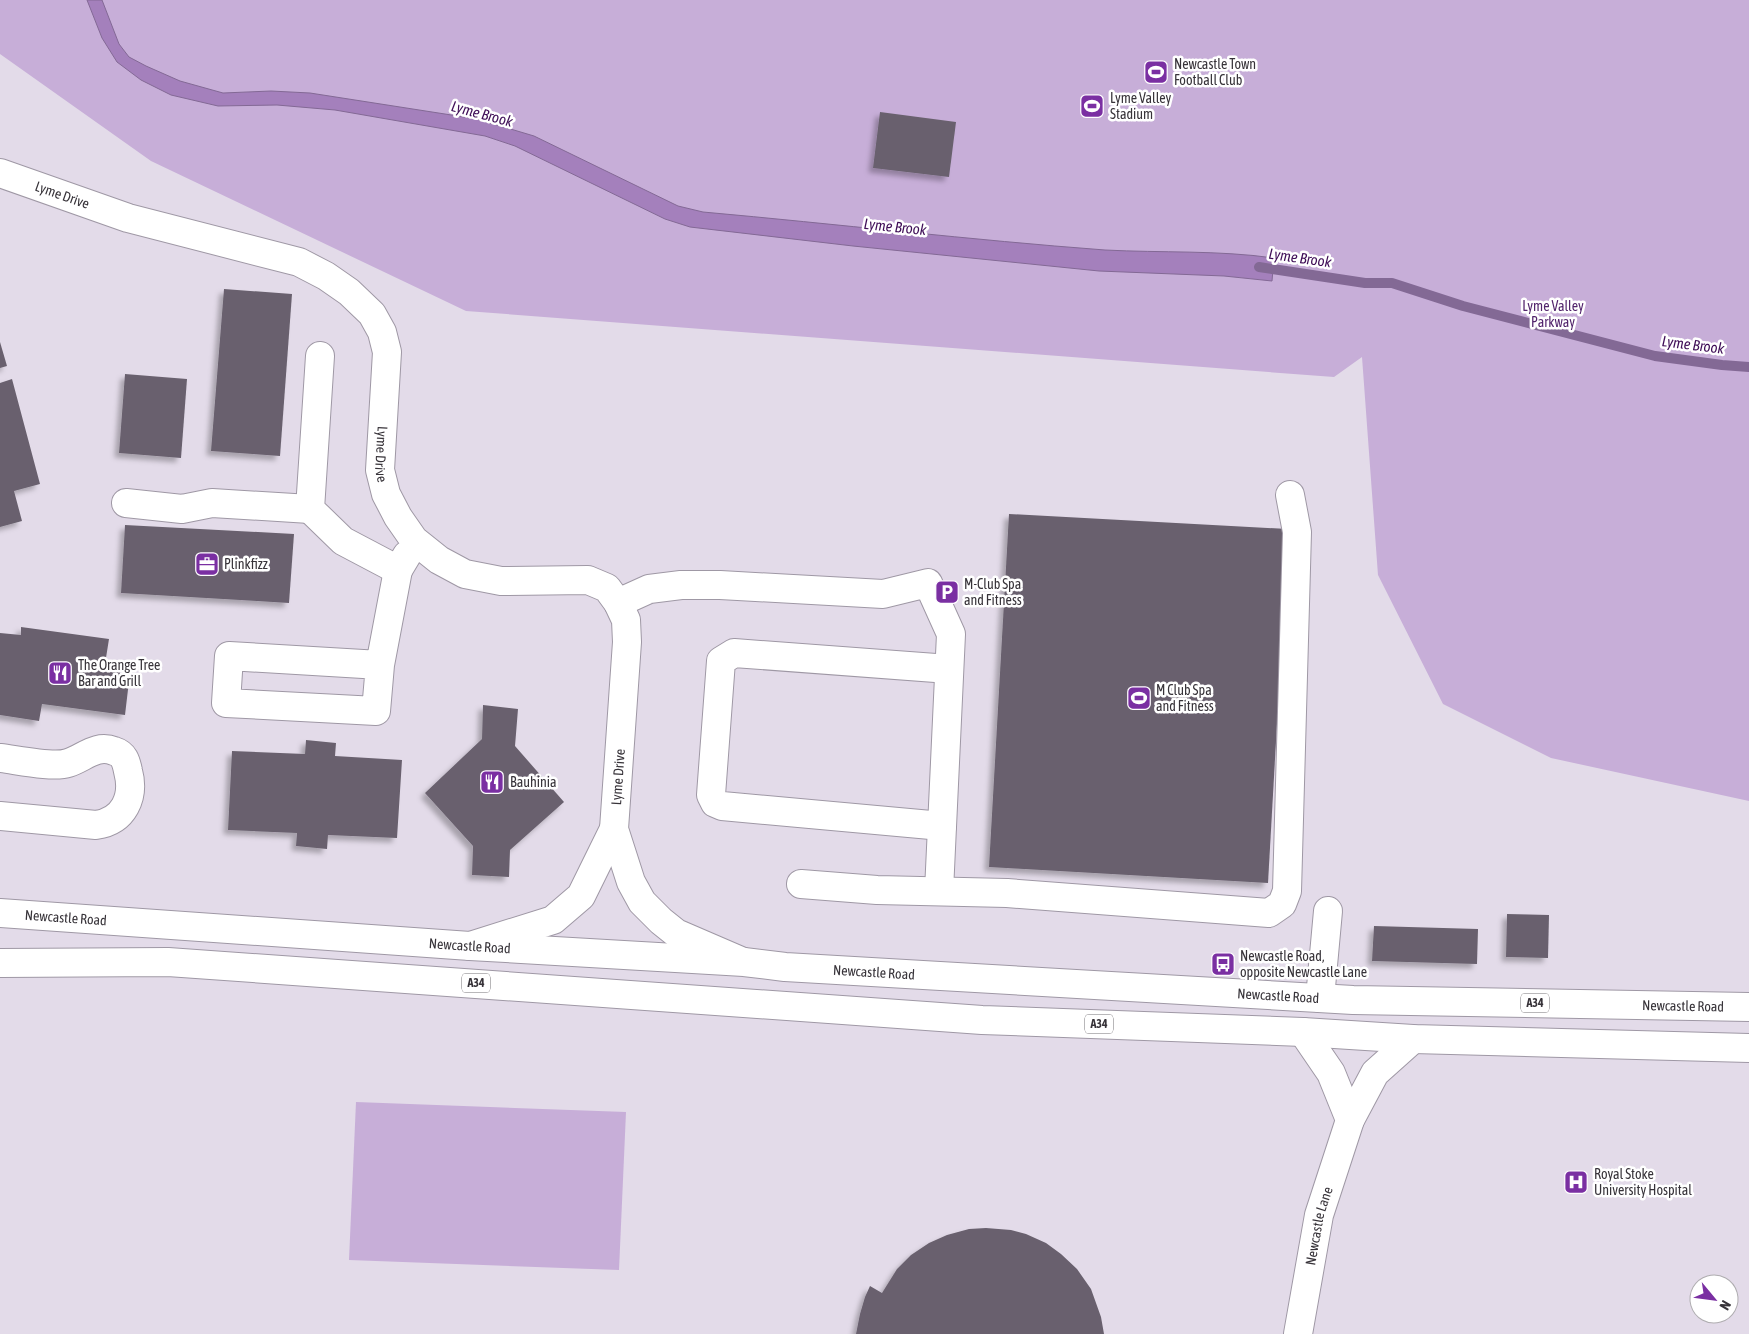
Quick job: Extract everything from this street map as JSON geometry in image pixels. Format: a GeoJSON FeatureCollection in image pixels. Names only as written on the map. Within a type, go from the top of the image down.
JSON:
{"type":"FeatureCollection","features":[{"type":"Feature","properties":{"kind":"main road","name":"Lyme Drive"},"geometry":{"type":"LineString","coordinates":[[0,173],[128,218],[299,262],[326,276],[349,292],[372,314],[384,338],[387,352],[380,470],[386,494],[398,517],[414,540],[439,560],[465,574],[501,581],[588,580],[606,588],[618,603],[626,620],[627,642],[614,829],[631,882],[642,902],[661,921],[676,932],[744,962]]}},
{"type":"Feature","properties":{"kind":"main road"},"geometry":{"type":"LineString","coordinates":[[310,509],[320,356]]}},
{"type":"Feature","properties":{"kind":"main road"},"geometry":{"type":"LineString","coordinates":[[801,884],[877,890],[1007,893],[1268,913],[1282,904],[1287,891],[1298,532],[1290,495]]}},
{"type":"Feature","properties":{"kind":"main road"},"geometry":{"type":"LineString","coordinates":[[126,503],[182,509],[212,503],[310,509],[343,541],[398,570]]}},
{"type":"Feature","properties":{"kind":"main road"},"geometry":{"type":"LineString","coordinates":[[380,664],[229,656],[226,703],[376,711],[380,664],[398,570],[414,540]]}},
{"type":"Feature","properties":{"kind":"main road"},"geometry":{"type":"LineString","coordinates":[[618,603],[649,590],[681,585],[720,585],[883,594],[928,584],[950,634],[939,891]]}},
{"type":"Feature","properties":{"kind":"main road"},"geometry":{"type":"LineString","coordinates":[[942,826],[722,806],[715,803],[711,795],[721,662],[734,653],[949,669]]}},
{"type":"Feature","properties":{"kind":"main road"},"geometry":{"type":"LineString","coordinates":[[0,758],[57,765],[68,763],[94,750],[107,748],[117,751],[124,756],[130,779],[130,796],[123,810],[107,823],[96,825],[0,816]]}},
{"type":"Feature","properties":{"kind":"main road","name":"Lyme Drive"},"geometry":{"type":"LineString","coordinates":[[470,946],[553,920],[581,896],[614,829]]}},
{"type":"Feature","properties":{"kind":"main road"},"geometry":{"type":"LineString","coordinates":[[1320,998],[1328,911]]}},
{"type":"Feature","properties":{"kind":"main road","name":"Newcastle Road"},"geometry":{"type":"LineString","coordinates":[[0,913],[470,946],[744,962],[785,967],[1320,998],[1749,1007]]}},
{"type":"Feature","properties":{"kind":"main road","name":"A34"},"geometry":{"type":"LineString","coordinates":[[0,963],[168,962],[982,1020],[1413,1038],[1749,1048]]}},
{"type":"Feature","properties":{"kind":"main road"},"geometry":{"type":"LineString","coordinates":[[1303,1032],[1331,1073],[1350,1120]]}},
{"type":"Feature","properties":{"kind":"main road","name":"Newcastle Lane"},"geometry":{"type":"LineString","coordinates":[[1298,1334],[1319,1215],[1350,1120],[1375,1073],[1413,1038]]}},
{"type":"Feature","properties":{"kind":"green space","name":"Lyme Valley Parkway"},"geometry":{"type":"Polygon","coordinates":[[[0,0],[1749,0],[1749,801],[1551,758],[1443,704],[1378,575],[1362,357],[1334,377],[466,311],[151,161],[0,54],[0,0]]]}},
{"type":"Feature","properties":{"kind":"green space"},"geometry":{"type":"Polygon","coordinates":[[[356,1102],[626,1112],[619,1270],[349,1260],[356,1102]]]}},
{"type":"Feature","properties":{"kind":"shaded area"},"geometry":{"type":"Polygon","coordinates":[[[87,0],[102,0],[119,44],[129,57],[180,81],[223,93],[271,91],[310,93],[477,119],[534,136],[678,206],[703,212],[1105,250],[1253,255],[1274,258],[1272,281],[1224,276],[1099,271],[690,227],[665,219],[515,146],[485,136],[335,110],[277,105],[218,106],[171,95],[141,80],[117,62],[102,38],[87,0]]]}},
{"type":"Feature","properties":{"kind":"building"},"geometry":{"type":"Polygon","coordinates":[[[880,112],[956,122],[949,177],[873,168],[880,112]]]}},
{"type":"Feature","properties":{"kind":"building"},"geometry":{"type":"Polygon","coordinates":[[[224,289],[292,294],[280,456],[211,451],[224,289]]]}},
{"type":"Feature","properties":{"kind":"building"},"geometry":{"type":"Polygon","coordinates":[[[0,342],[7,366],[0,368],[0,342]]]}},
{"type":"Feature","properties":{"kind":"building"},"geometry":{"type":"Polygon","coordinates":[[[125,374],[187,379],[181,458],[119,453],[125,374]]]}},
{"type":"Feature","properties":{"kind":"building"},"geometry":{"type":"Polygon","coordinates":[[[12,379],[40,484],[14,491],[22,521],[0,527],[0,383],[12,379]]]}},
{"type":"Feature","properties":{"kind":"building","name":"M Club Spa and Fitness"},"geometry":{"type":"Polygon","coordinates":[[[1009,514],[1288,529],[1268,883],[989,867],[1009,514]]]}},
{"type":"Feature","properties":{"kind":"building","name":"Plinkfizz"},"geometry":{"type":"Polygon","coordinates":[[[125,525],[294,534],[289,603],[121,593],[125,525]]]}},
{"type":"Feature","properties":{"kind":"building","name":"The Orange Tree Bar and Grill"},"geometry":{"type":"Polygon","coordinates":[[[21,627],[109,639],[105,664],[121,666],[119,680],[129,681],[125,715],[42,704],[39,721],[0,715],[0,633],[21,635],[21,627]]]}},
{"type":"Feature","properties":{"kind":"building","name":"Bauhinia"},"geometry":{"type":"Polygon","coordinates":[[[483,705],[518,709],[515,746],[564,802],[510,850],[509,877],[472,875],[473,846],[425,793],[482,739],[483,705]]]}},
{"type":"Feature","properties":{"kind":"building"},"geometry":{"type":"Polygon","coordinates":[[[306,740],[336,743],[335,756],[402,760],[397,838],[328,835],[327,849],[296,846],[297,833],[228,830],[232,751],[305,754],[306,740]]]}},
{"type":"Feature","properties":{"kind":"building"},"geometry":{"type":"Polygon","coordinates":[[[1507,914],[1549,915],[1548,958],[1506,957],[1507,914]]]}},
{"type":"Feature","properties":{"kind":"building"},"geometry":{"type":"Polygon","coordinates":[[[1374,926],[1478,929],[1477,964],[1372,961],[1374,926]]]}},
{"type":"Feature","properties":{"kind":"building"},"geometry":{"type":"Polygon","coordinates":[[[969,1229],[1011,1230],[1026,1234],[1046,1243],[1061,1254],[1077,1269],[1091,1289],[1101,1317],[1104,1334],[856,1334],[860,1314],[870,1286],[882,1293],[897,1269],[911,1255],[929,1243],[947,1235],[969,1229]]]}},
{"type":"Feature","properties":{"kind":"waterway","name":"Lyme Brook"},"geometry":{"type":"LineString","coordinates":[[1259,267],[1365,283],[1392,283],[1463,306],[1655,356],[1749,367]]}},
{"type":"Feature","properties":{"kind":"place","name":"Newcastle Town Football Club"},"geometry":{"type":"Point","coordinates":[1156,72]}},
{"type":"Feature","properties":{"kind":"place","name":"Lyme Valley Stadium"},"geometry":{"type":"Point","coordinates":[1092,106]}},
{"type":"Feature","properties":{"kind":"place","name":"Plinkfizz"},"geometry":{"type":"Point","coordinates":[207,564]}},
{"type":"Feature","properties":{"kind":"place","name":"M-Club Spa and Fitness"},"geometry":{"type":"Point","coordinates":[947,592]}},
{"type":"Feature","properties":{"kind":"place","name":"The Orange Tree Bar and Grill"},"geometry":{"type":"Point","coordinates":[60,673]}},
{"type":"Feature","properties":{"kind":"place","name":"M Club Spa and Fitness"},"geometry":{"type":"Point","coordinates":[1139,698]}},
{"type":"Feature","properties":{"kind":"place","name":"Bauhinia"},"geometry":{"type":"Point","coordinates":[492,782]}},
{"type":"Feature","properties":{"kind":"place","name":"Newcastle Road, opposite Newcastle Lane"},"geometry":{"type":"Point","coordinates":[1223,964]}},
{"type":"Feature","properties":{"kind":"place","name":"Royal Stoke University Hospital"},"geometry":{"type":"Point","coordinates":[1576,1182]}}]}
